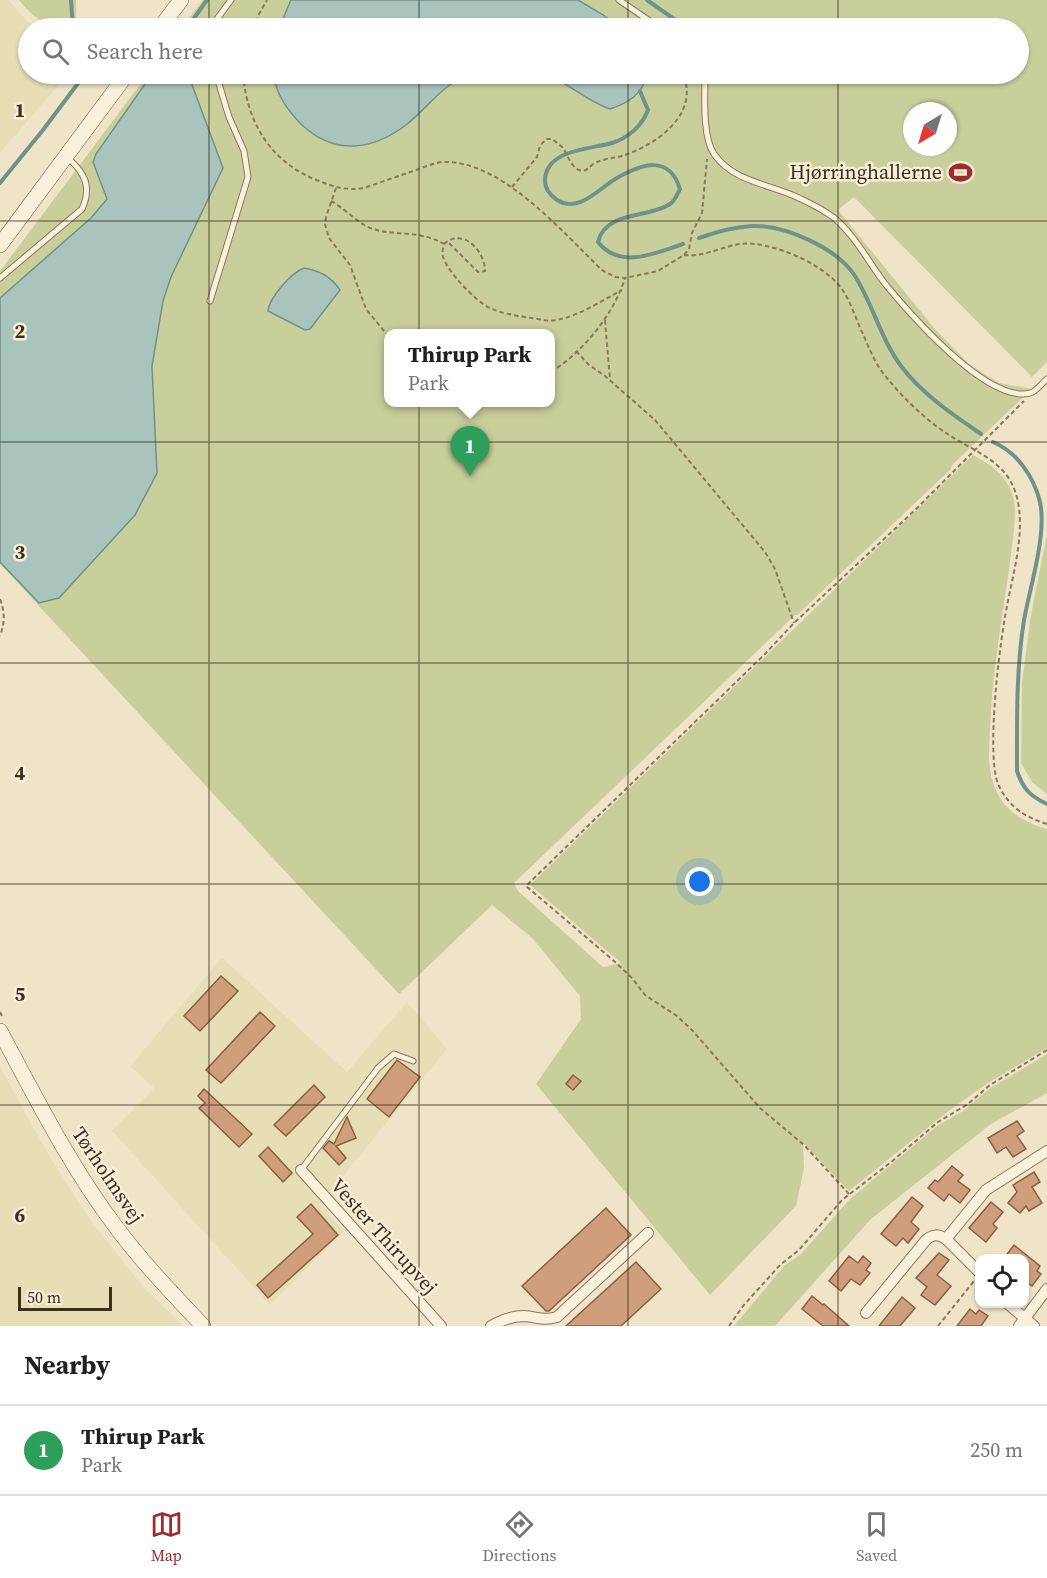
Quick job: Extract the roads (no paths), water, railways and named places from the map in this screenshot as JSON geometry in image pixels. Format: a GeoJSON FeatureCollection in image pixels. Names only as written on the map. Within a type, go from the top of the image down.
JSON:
{"type":"FeatureCollection","features":[{"type":"Feature","properties":{"kind":"street"},"geometry":{"type":"LineString","coordinates":[[168,18],[181,0]]}},
{"type":"Feature","properties":{"kind":"street"},"geometry":{"type":"LineString","coordinates":[[0,244],[120,84]]}},
{"type":"Feature","properties":{"kind":"street","name":"Tørholmsvej"},"geometry":{"type":"LineString","coordinates":[[3,1026],[55,1134],[116,1228],[203,1326]]}},
{"type":"Feature","properties":{"kind":"street"},"geometry":{"type":"LineString","coordinates":[[946,1239],[986,1190],[1047,1151]]}},
{"type":"Feature","properties":{"kind":"street","name":"Vester Thirupvej"},"geometry":{"type":"LineString","coordinates":[[301,1170],[441,1326]]}},
{"type":"Feature","properties":{"kind":"street"},"geometry":{"type":"LineString","coordinates":[[491,1326],[506,1319],[522,1316],[544,1320],[557,1317],[648,1233]]}},
{"type":"Feature","properties":{"kind":"street"},"geometry":{"type":"LineString","coordinates":[[866,1313],[926,1240],[935,1235],[946,1239],[975,1269]]}},
{"type":"Feature","properties":{"kind":"street"},"geometry":{"type":"LineString","coordinates":[[1021,1322],[1047,1289]]}},
{"type":"Feature","properties":{"kind":"street"},"geometry":{"type":"LineString","coordinates":[[1011,1308],[1021,1322],[1034,1326]]}},
{"type":"Feature","properties":{"kind":"lane"},"geometry":{"type":"LineString","coordinates":[[218,18],[231,0]]}},
{"type":"Feature","properties":{"kind":"lane"},"geometry":{"type":"LineString","coordinates":[[619,0],[645,18]]}},
{"type":"Feature","properties":{"kind":"lane"},"geometry":{"type":"LineString","coordinates":[[210,301],[248,177],[244,151],[229,117],[219,84]]}},
{"type":"Feature","properties":{"kind":"lane"},"geometry":{"type":"LineString","coordinates":[[705,84],[708,143],[715,155],[738,176],[801,198],[834,219],[846,230],[887,286],[931,334],[968,368],[999,389],[1009,393],[1032,393],[1047,379]]}},
{"type":"Feature","properties":{"kind":"lane"},"geometry":{"type":"LineString","coordinates":[[0,278],[82,209],[88,184],[80,168],[66,156]]}},
{"type":"Feature","properties":{"kind":"lane"},"geometry":{"type":"LineString","coordinates":[[301,1170],[378,1068],[394,1054],[412,1061]]}},
{"type":"Feature","properties":{"kind":"water"},"geometry":{"type":"Polygon","coordinates":[[[291,0],[578,0],[607,18],[283,18],[291,0]]]}},
{"type":"Feature","properties":{"kind":"water"},"geometry":{"type":"Polygon","coordinates":[[[145,84],[192,84],[223,168],[171,277],[163,301],[152,366],[157,473],[135,515],[59,598],[39,603],[0,562],[0,298],[91,218],[107,199],[93,162],[96,154],[145,84]]]}},
{"type":"Feature","properties":{"kind":"water"},"geometry":{"type":"Polygon","coordinates":[[[276,84],[452,84],[406,125],[380,140],[354,146],[328,142],[315,135],[292,114],[276,84]]]}},
{"type":"Feature","properties":{"kind":"water"},"geometry":{"type":"Polygon","coordinates":[[[565,84],[644,84],[634,97],[610,109],[565,84]]]}},
{"type":"Feature","properties":{"kind":"water"},"geometry":{"type":"Polygon","coordinates":[[[304,268],[325,275],[340,290],[310,329],[305,330],[268,311],[272,300],[282,287],[293,275],[304,268]]]}},
{"type":"Feature","properties":{"kind":"waterway"},"geometry":{"type":"LineString","coordinates":[[71,0],[72,18]]}},
{"type":"Feature","properties":{"kind":"waterway"},"geometry":{"type":"LineString","coordinates":[[194,18],[207,0]]}},
{"type":"Feature","properties":{"kind":"waterway"},"geometry":{"type":"LineString","coordinates":[[647,0],[673,18]]}},
{"type":"Feature","properties":{"kind":"waterway"},"geometry":{"type":"LineString","coordinates":[[0,183],[78,84]]}},
{"type":"Feature","properties":{"kind":"waterway"},"geometry":{"type":"LineString","coordinates":[[640,91],[648,110],[638,126],[618,141],[561,156],[547,170],[546,187],[557,200],[573,204],[581,202],[617,178],[636,169],[645,166],[662,166],[675,178],[680,189],[673,201],[661,209],[618,220],[602,232],[598,242],[607,250],[627,257],[650,255],[683,244]]}},
{"type":"Feature","properties":{"kind":"waterway"},"geometry":{"type":"LineString","coordinates":[[699,238],[738,227],[765,227],[779,229],[809,240],[836,256],[855,276],[888,345],[909,376],[928,395],[981,434]]}},
{"type":"Feature","properties":{"kind":"waterway"},"geometry":{"type":"LineString","coordinates":[[993,442],[1010,452],[1023,466],[1034,483],[1042,515],[1040,545],[1024,620],[1020,658],[1017,696],[1017,771],[1028,791],[1047,804]]}},
{"type":"Feature","properties":{"kind":"place","name":"Hjørringhallerne"},"geometry":{"type":"Point","coordinates":[960,172]}},
{"type":"Feature","properties":{"kind":"place","name":"Thirup Park"},"geometry":{"type":"Point","coordinates":[470,476]}}]}
